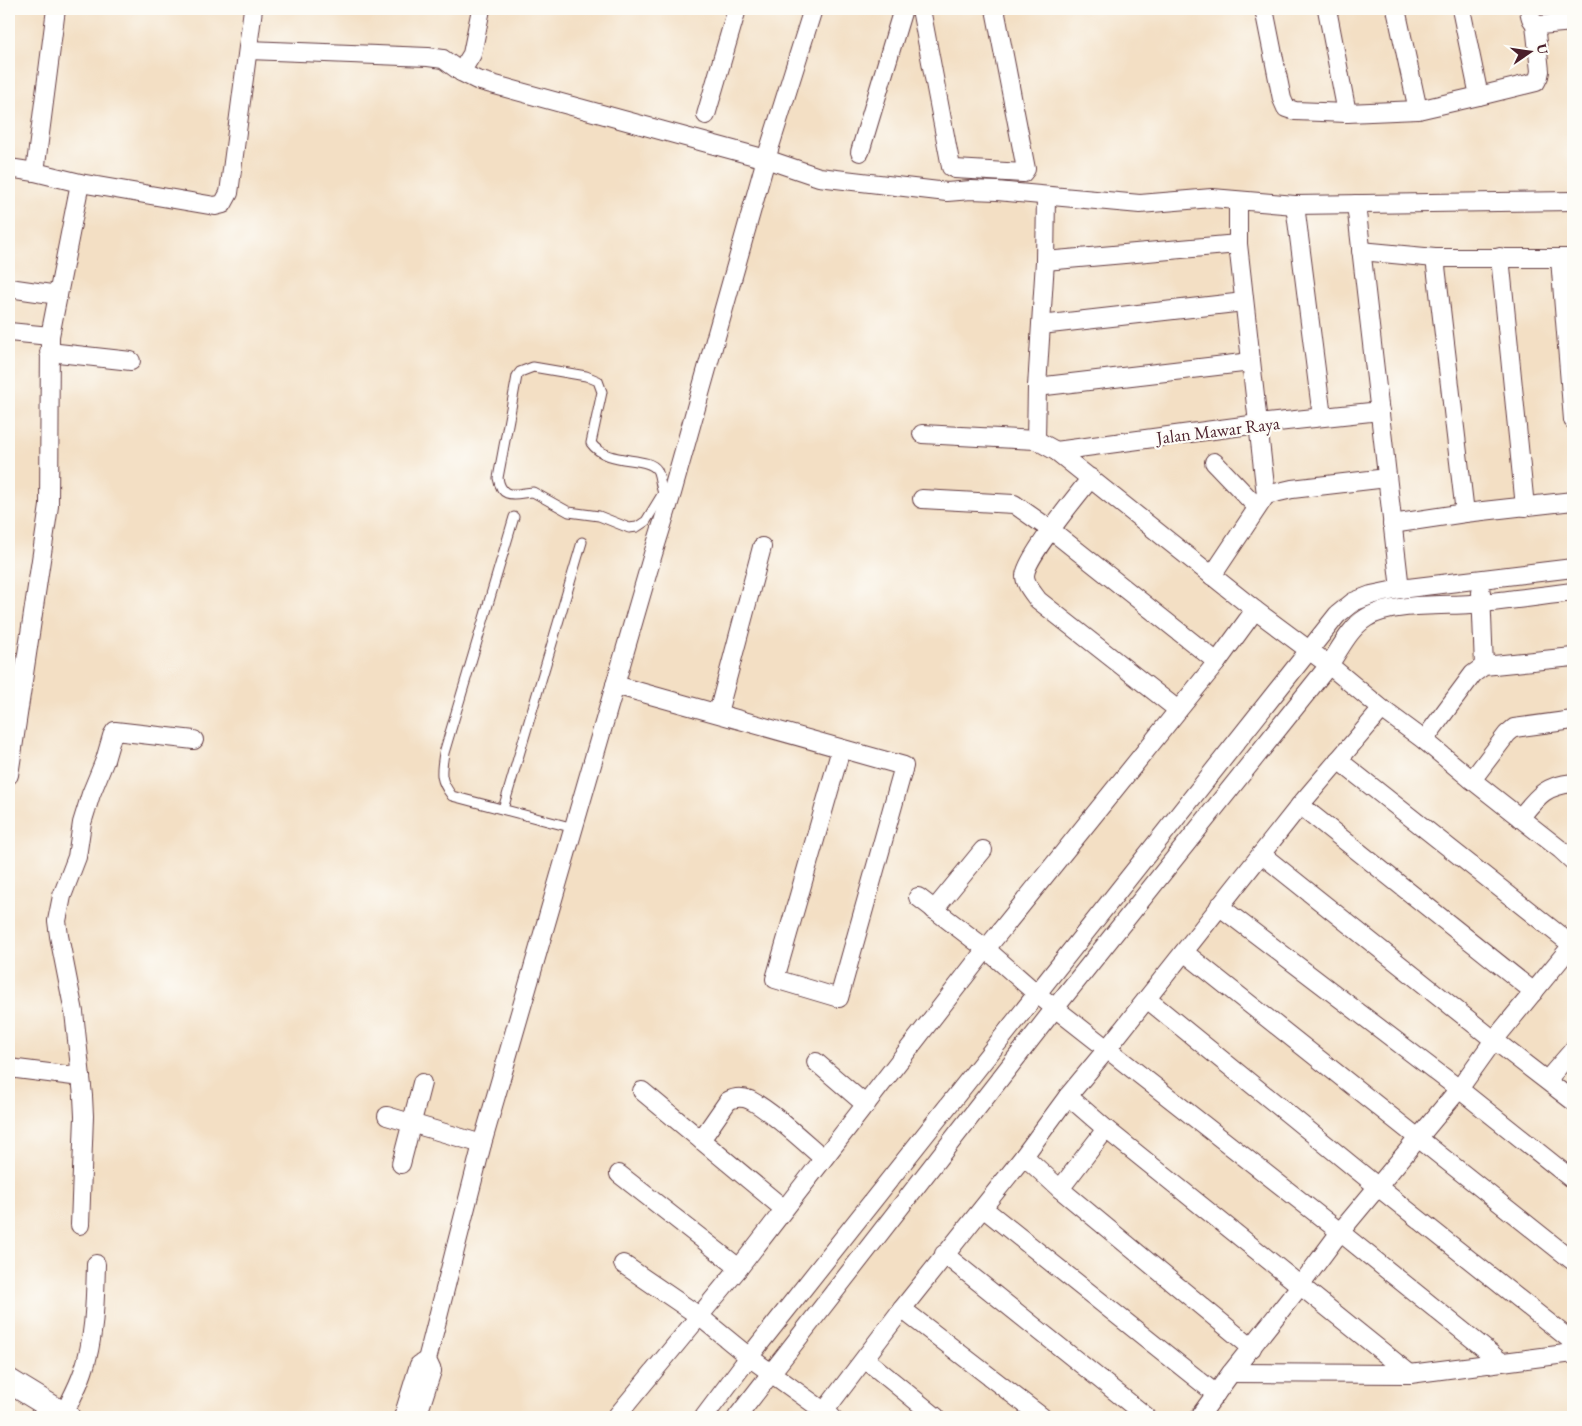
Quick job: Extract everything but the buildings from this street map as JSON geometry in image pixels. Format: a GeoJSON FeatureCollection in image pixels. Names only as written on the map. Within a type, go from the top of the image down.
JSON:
{"type":"FeatureCollection","features":[{"type":"Feature","properties":{"kind":"main road"},"geometry":{"type":"LineString","coordinates":[[9,1382],[66,1416]]}},
{"type":"Feature","properties":{"kind":"street"},"geometry":{"type":"LineString","coordinates":[[35,172],[56,9]]}},
{"type":"Feature","properties":{"kind":"street"},"geometry":{"type":"LineString","coordinates":[[9,168],[80,183],[215,206],[225,203],[229,194],[253,9]]}},
{"type":"Feature","properties":{"kind":"street"},"geometry":{"type":"LineString","coordinates":[[461,72],[472,54],[478,33],[481,9]]}},
{"type":"Feature","properties":{"kind":"street"},"geometry":{"type":"LineString","coordinates":[[706,115],[737,9]]}},
{"type":"Feature","properties":{"kind":"street"},"geometry":{"type":"LineString","coordinates":[[417,1417],[432,1371],[427,1360],[482,1144],[615,685],[667,493],[812,9]]}},
{"type":"Feature","properties":{"kind":"street"},"geometry":{"type":"LineString","coordinates":[[860,152],[903,9]]}},
{"type":"Feature","properties":{"kind":"street"},"geometry":{"type":"LineString","coordinates":[[921,9],[951,167],[955,170],[1023,173],[1026,169],[995,9]]}},
{"type":"Feature","properties":{"kind":"street"},"geometry":{"type":"LineString","coordinates":[[1264,9],[1282,99],[1286,108],[1294,111],[1347,113],[1418,110],[1536,82],[1540,71],[1532,16]]}},
{"type":"Feature","properties":{"kind":"street"},"geometry":{"type":"LineString","coordinates":[[1327,9],[1347,113]]}},
{"type":"Feature","properties":{"kind":"street"},"geometry":{"type":"LineString","coordinates":[[1396,9],[1418,110]]}},
{"type":"Feature","properties":{"kind":"street"},"geometry":{"type":"LineString","coordinates":[[1461,9],[1479,96]]}},
{"type":"Feature","properties":{"kind":"street"},"geometry":{"type":"LineString","coordinates":[[1532,16],[1540,25],[1573,22]]}},
{"type":"Feature","properties":{"kind":"street"},"geometry":{"type":"LineString","coordinates":[[248,50],[428,56],[443,59],[461,72],[477,80],[766,158],[819,177],[947,192],[971,190],[997,191],[1140,204],[1212,198],[1295,205],[1573,201]]}},
{"type":"Feature","properties":{"kind":"street"},"geometry":{"type":"LineString","coordinates":[[9,775],[49,506],[49,344],[80,183]]}},
{"type":"Feature","properties":{"kind":"street"},"geometry":{"type":"LineString","coordinates":[[1036,440],[1040,325],[1045,261],[1046,196]]}},
{"type":"Feature","properties":{"kind":"street"},"geometry":{"type":"LineString","coordinates":[[1238,201],[1238,244],[1258,424],[1262,501]]}},
{"type":"Feature","properties":{"kind":"street"},"geometry":{"type":"LineString","coordinates":[[1356,204],[1400,589]]}},
{"type":"Feature","properties":{"kind":"street"},"geometry":{"type":"LineString","coordinates":[[1295,205],[1322,417]]}},
{"type":"Feature","properties":{"kind":"street"},"geometry":{"type":"LineString","coordinates":[[1045,261],[1238,244]]}},
{"type":"Feature","properties":{"kind":"street"},"geometry":{"type":"LineString","coordinates":[[1361,252],[1435,258],[1567,259],[1573,420]]}},
{"type":"Feature","properties":{"kind":"street"},"geometry":{"type":"LineString","coordinates":[[1500,257],[1525,507]]}},
{"type":"Feature","properties":{"kind":"street"},"geometry":{"type":"LineString","coordinates":[[1435,258],[1464,513]]}},
{"type":"Feature","properties":{"kind":"street"},"geometry":{"type":"LineString","coordinates":[[9,288],[58,295]]}},
{"type":"Feature","properties":{"kind":"street"},"geometry":{"type":"LineString","coordinates":[[1040,325],[1244,302]]}},
{"type":"Feature","properties":{"kind":"street"},"geometry":{"type":"LineString","coordinates":[[9,332],[49,344],[131,361]]}},
{"type":"Feature","properties":{"kind":"street"},"geometry":{"type":"LineString","coordinates":[[1037,387],[1250,362]]}},
{"type":"Feature","properties":{"kind":"street","name":"Jalan Mawar Raya"},"geometry":{"type":"LineString","coordinates":[[1056,451],[1258,424],[1380,411]]}},
{"type":"Feature","properties":{"kind":"street"},"geometry":{"type":"LineString","coordinates":[[922,434],[1036,440],[1056,451],[1255,610],[1424,740],[1520,818],[1569,853]]}},
{"type":"Feature","properties":{"kind":"street"},"geometry":{"type":"LineString","coordinates":[[1214,462],[1262,501]]}},
{"type":"Feature","properties":{"kind":"street"},"geometry":{"type":"LineString","coordinates":[[1091,478],[1051,530],[1025,572],[1026,582],[1038,600],[1178,710]]}},
{"type":"Feature","properties":{"kind":"street"},"geometry":{"type":"LineString","coordinates":[[1212,576],[1262,501],[1292,489],[1387,478]]}},
{"type":"Feature","properties":{"kind":"street"},"geometry":{"type":"LineString","coordinates":[[922,499],[1014,504],[1051,530],[1217,662]]}},
{"type":"Feature","properties":{"kind":"street"},"geometry":{"type":"LineString","coordinates":[[1392,524],[1464,513],[1573,501]]}},
{"type":"Feature","properties":{"kind":"street"},"geometry":{"type":"LineString","coordinates":[[718,713],[762,547]]}},
{"type":"Feature","properties":{"kind":"street"},"geometry":{"type":"LineString","coordinates":[[704,1417],[749,1357],[1307,650],[1337,615],[1353,602],[1371,595],[1400,589],[1573,568]]}},
{"type":"Feature","properties":{"kind":"street"},"geometry":{"type":"LineString","coordinates":[[1481,580],[1484,666]]}},
{"type":"Feature","properties":{"kind":"street"},"geometry":{"type":"LineString","coordinates":[[737,1417],[1055,1008],[1328,665],[1355,626],[1368,617],[1384,611],[1573,592]]}},
{"type":"Feature","properties":{"kind":"street"},"geometry":{"type":"LineString","coordinates":[[616,1417],[739,1268],[986,950],[1217,662],[1255,610]]}},
{"type":"Feature","properties":{"kind":"street"},"geometry":{"type":"LineString","coordinates":[[1424,740],[1473,674],[1484,666],[1573,657]]}},
{"type":"Feature","properties":{"kind":"street"},"geometry":{"type":"LineString","coordinates":[[615,685],[904,766],[839,998],[775,979],[841,749]]}},
{"type":"Feature","properties":{"kind":"street"},"geometry":{"type":"LineString","coordinates":[[623,1264],[699,1316],[749,1357],[772,1372],[826,1415],[902,1309],[1024,1156],[1068,1096],[1107,1050],[1300,805],[1382,709]]}},
{"type":"Feature","properties":{"kind":"street"},"geometry":{"type":"LineString","coordinates":[[1472,780],[1507,734],[1514,728],[1573,720]]}},
{"type":"Feature","properties":{"kind":"street"},"geometry":{"type":"LineString","coordinates":[[80,1226],[84,1116],[74,1012],[58,936],[57,921],[62,896],[77,857],[82,823],[90,794],[115,731],[194,740]]}},
{"type":"Feature","properties":{"kind":"street"},"geometry":{"type":"LineString","coordinates":[[1198,1417],[1340,1232],[1459,1089],[1494,1040],[1573,945],[1338,760]]}},
{"type":"Feature","properties":{"kind":"street"},"geometry":{"type":"LineString","coordinates":[[1520,818],[1544,790],[1573,783]]}},
{"type":"Feature","properties":{"kind":"street"},"geometry":{"type":"LineString","coordinates":[[1300,805],[1534,992]]}},
{"type":"Feature","properties":{"kind":"street"},"geometry":{"type":"LineString","coordinates":[[934,910],[983,850]]}},
{"type":"Feature","properties":{"kind":"street"},"geometry":{"type":"LineString","coordinates":[[1261,854],[1573,1101]]}},
{"type":"Feature","properties":{"kind":"street"},"geometry":{"type":"LineString","coordinates":[[918,897],[986,950],[1107,1050],[1340,1232],[1500,1361]]}},
{"type":"Feature","properties":{"kind":"street"},"geometry":{"type":"LineString","coordinates":[[1220,906],[1459,1089],[1573,1180]]}},
{"type":"Feature","properties":{"kind":"street"},"geometry":{"type":"LineString","coordinates":[[1184,952],[1573,1261]]}},
{"type":"Feature","properties":{"kind":"street"},"geometry":{"type":"LineString","coordinates":[[1147,999],[1378,1187],[1573,1342]]}},
{"type":"Feature","properties":{"kind":"street"},"geometry":{"type":"LineString","coordinates":[[1547,1080],[1573,1050]]}},
{"type":"Feature","properties":{"kind":"street"},"geometry":{"type":"LineString","coordinates":[[816,1062],[866,1105]]}},
{"type":"Feature","properties":{"kind":"street"},"geometry":{"type":"LineString","coordinates":[[9,1068],[81,1077]]}},
{"type":"Feature","properties":{"kind":"street"},"geometry":{"type":"LineString","coordinates":[[401,1164],[422,1083]]}},
{"type":"Feature","properties":{"kind":"street"},"geometry":{"type":"LineString","coordinates":[[642,1090],[784,1209]]}},
{"type":"Feature","properties":{"kind":"street"},"geometry":{"type":"LineString","coordinates":[[1068,1096],[1106,1129],[1410,1374]]}},
{"type":"Feature","properties":{"kind":"street"},"geometry":{"type":"LineString","coordinates":[[701,1140],[728,1101],[740,1097],[750,1100],[824,1158]]}},
{"type":"Feature","properties":{"kind":"street"},"geometry":{"type":"LineString","coordinates":[[387,1116],[482,1144]]}},
{"type":"Feature","properties":{"kind":"street"},"geometry":{"type":"LineString","coordinates":[[1060,1188],[1106,1129]]}},
{"type":"Feature","properties":{"kind":"street"},"geometry":{"type":"LineString","coordinates":[[1024,1156],[1252,1348]]}},
{"type":"Feature","properties":{"kind":"street"},"geometry":{"type":"LineString","coordinates":[[619,1174],[739,1268]]}},
{"type":"Feature","properties":{"kind":"street"},"geometry":{"type":"LineString","coordinates":[[983,1208],[1216,1394]]}},
{"type":"Feature","properties":{"kind":"street"},"geometry":{"type":"LineString","coordinates":[[944,1254],[1147,1417]]}},
{"type":"Feature","properties":{"kind":"street"},"geometry":{"type":"LineString","coordinates":[[66,1416],[83,1372],[90,1340],[95,1300],[96,1264]]}},
{"type":"Feature","properties":{"kind":"street"},"geometry":{"type":"LineString","coordinates":[[902,1309],[1042,1417]]}},
{"type":"Feature","properties":{"kind":"street"},"geometry":{"type":"LineString","coordinates":[[1231,1373],[1410,1374],[1573,1353]]}},
{"type":"Feature","properties":{"kind":"street"},"geometry":{"type":"LineString","coordinates":[[865,1359],[936,1417]]}},
{"type":"Feature","properties":{"kind":"street"},"geometry":{"type":"LineString","coordinates":[[403,1417],[419,1366],[427,1360]]}},
{"type":"Feature","properties":{"kind":"lane"},"geometry":{"type":"LineString","coordinates":[[533,367],[586,376],[598,381],[602,392],[592,443],[602,453],[612,458],[650,464],[657,470],[667,493],[646,521],[637,527],[629,528],[599,516],[569,512],[532,492],[517,495],[503,491],[499,486],[498,478],[517,376],[520,372],[533,367]]}},
{"type":"Feature","properties":{"kind":"lane"},"geometry":{"type":"LineString","coordinates":[[514,517],[444,753],[441,777],[444,786],[452,796],[574,828]]}},
{"type":"Feature","properties":{"kind":"lane"},"geometry":{"type":"LineString","coordinates":[[503,809],[582,542]]}}]}
